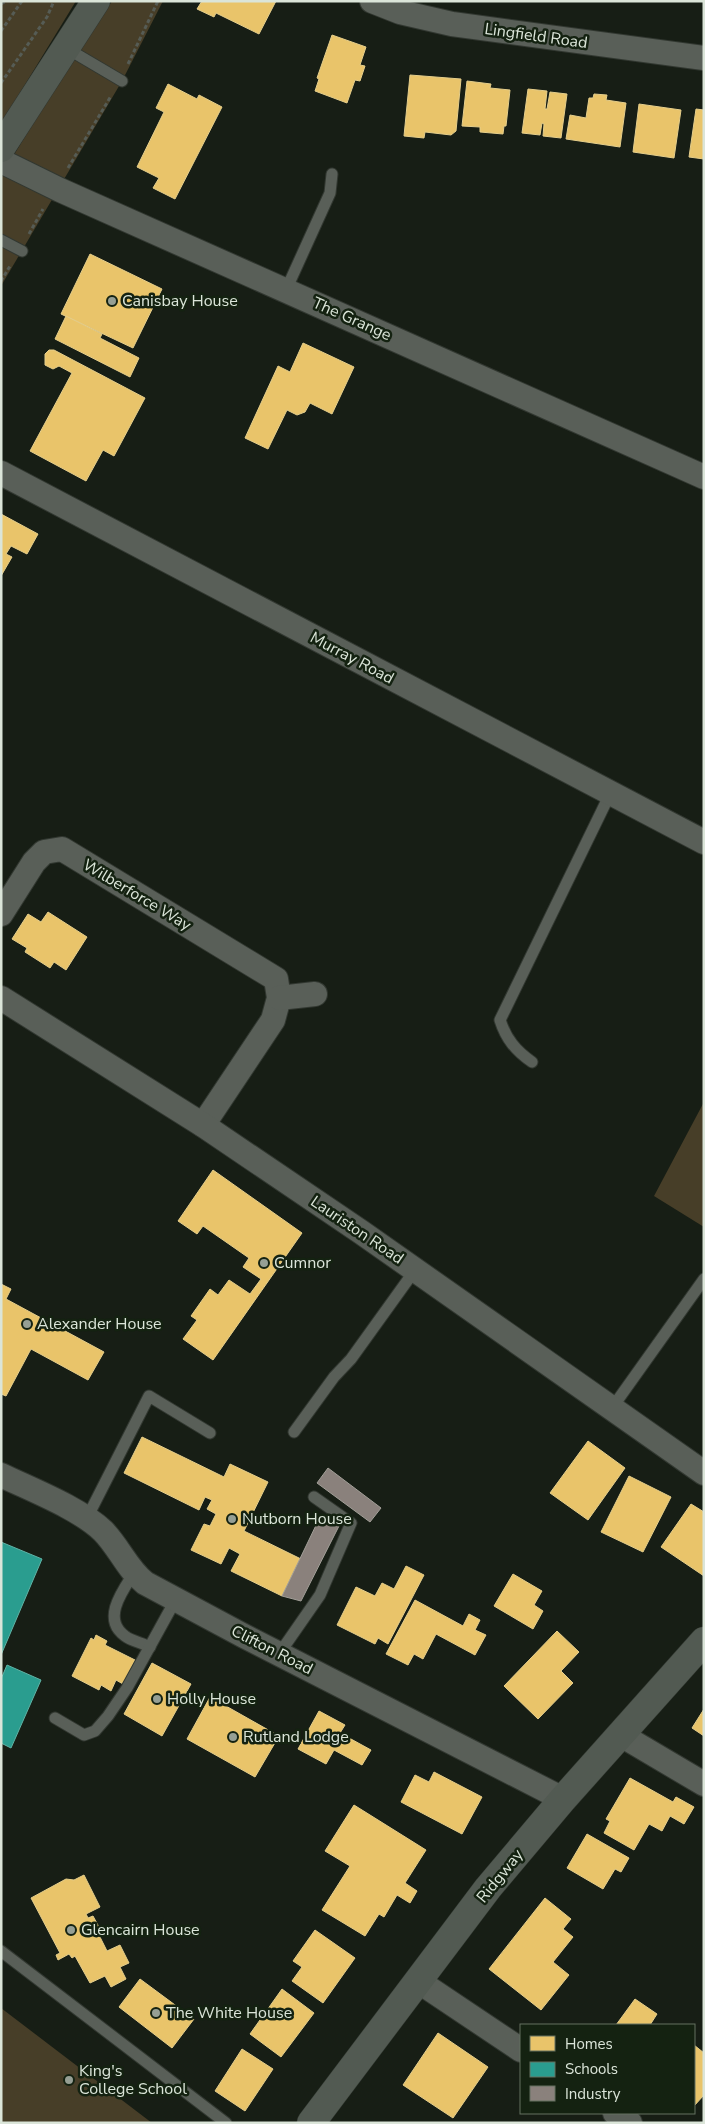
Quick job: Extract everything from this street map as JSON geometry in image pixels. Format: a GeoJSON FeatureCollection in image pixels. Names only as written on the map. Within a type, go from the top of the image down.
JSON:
{"type":"FeatureCollection","features":[{"type":"Feature","properties":{"kind":"street"},"geometry":{"type":"LineString","coordinates":[[1,148],[96,1]]}},
{"type":"Feature","properties":{"kind":"street","name":"Lingfield Road"},"geometry":{"type":"LineString","coordinates":[[372,1],[400,12],[452,24],[704,58]]}},
{"type":"Feature","properties":{"kind":"street","name":"The Grange"},"geometry":{"type":"LineString","coordinates":[[1,160],[57,188],[704,477]]}},
{"type":"Feature","properties":{"kind":"street","name":"Murray Road"},"geometry":{"type":"LineString","coordinates":[[1,474],[704,842]]}},
{"type":"Feature","properties":{"kind":"street","name":"Wilberforce Way"},"geometry":{"type":"LineString","coordinates":[[1,914],[34,862],[44,852],[62,850],[276,979],[279,998]]}},
{"type":"Feature","properties":{"kind":"street"},"geometry":{"type":"LineString","coordinates":[[203,1125],[274,1020],[279,998],[315,994]]}},
{"type":"Feature","properties":{"kind":"street","name":"Lauriston Road"},"geometry":{"type":"LineString","coordinates":[[1,998],[203,1125],[415,1270],[704,1473]]}},
{"type":"Feature","properties":{"kind":"street","name":"Clifton Road"},"geometry":{"type":"LineString","coordinates":[[1,1475],[87,1518],[110,1539],[134,1573],[145,1583],[279,1654],[563,1799]]}},
{"type":"Feature","properties":{"kind":"street","name":"Ridgway"},"geometry":{"type":"LineString","coordinates":[[311,2123],[488,1888],[563,1799],[704,1641]]}},
{"type":"Feature","properties":{"kind":"street"},"geometry":{"type":"LineString","coordinates":[[621,1735],[704,1784]]}},
{"type":"Feature","properties":{"kind":"street"},"geometry":{"type":"LineString","coordinates":[[418,1981],[520,2049]]}},
{"type":"Feature","properties":{"kind":"street"},"geometry":{"type":"LineString","coordinates":[[616,2114],[630,2123]]}},
{"type":"Feature","properties":{"kind":"lane"},"geometry":{"type":"LineString","coordinates":[[66,48],[121,81]]}},
{"type":"Feature","properties":{"kind":"lane"},"geometry":{"type":"LineString","coordinates":[[286,290],[330,192],[332,174]]}},
{"type":"Feature","properties":{"kind":"lane"},"geometry":{"type":"LineString","coordinates":[[1,240],[21,250]]}},
{"type":"Feature","properties":{"kind":"lane"},"geometry":{"type":"LineString","coordinates":[[532,1062],[517,1051],[504,1032],[500,1020],[610,794]]}},
{"type":"Feature","properties":{"kind":"lane"},"geometry":{"type":"LineString","coordinates":[[294,1432],[334,1377],[351,1359],[415,1270]]}},
{"type":"Feature","properties":{"kind":"lane"},"geometry":{"type":"LineString","coordinates":[[612,1408],[704,1279]]}},
{"type":"Feature","properties":{"kind":"lane"},"geometry":{"type":"LineString","coordinates":[[87,1518],[149,1396],[210,1433]]}},
{"type":"Feature","properties":{"kind":"lane"},"geometry":{"type":"LineString","coordinates":[[279,1654],[320,1595],[352,1523],[314,1497]]}},
{"type":"Feature","properties":{"kind":"lane"},"geometry":{"type":"LineString","coordinates":[[134,1573],[115,1603],[114,1616],[117,1628],[125,1636],[150,1647]]}},
{"type":"Feature","properties":{"kind":"lane"},"geometry":{"type":"LineString","coordinates":[[55,1718],[84,1735],[95,1731],[127,1688],[176,1599]]}},
{"type":"Feature","properties":{"kind":"lane"},"geometry":{"type":"LineString","coordinates":[[1,1951],[226,2123]]}},
{"type":"Feature","properties":{"kind":"path"},"geometry":{"type":"LineString","coordinates":[[1,4],[6,1]]}},
{"type":"Feature","properties":{"kind":"path"},"geometry":{"type":"LineString","coordinates":[[1,30],[22,1]]}},
{"type":"Feature","properties":{"kind":"path"},"geometry":{"type":"LineString","coordinates":[[1,83],[47,17],[54,1]]}},
{"type":"Feature","properties":{"kind":"path"},"geometry":{"type":"LineString","coordinates":[[1,282],[121,81],[158,1]]}},
{"type":"Feature","properties":{"kind":"shaded area"},"geometry":{"type":"Polygon","coordinates":[[[1,1],[76,1],[1,124],[1,1]]]}},
{"type":"Feature","properties":{"kind":"shaded area"},"geometry":{"type":"Polygon","coordinates":[[[112,1],[163,1],[122,81],[1,286],[1,176],[51,94],[112,1]]]}},
{"type":"Feature","properties":{"kind":"shaded area"},"geometry":{"type":"Polygon","coordinates":[[[704,1102],[704,1227],[654,1196],[704,1102]]]}},
{"type":"Feature","properties":{"kind":"shaded area","name":"King's College School"},"geometry":{"type":"Polygon","coordinates":[[[1,2008],[152,2123],[1,2123],[1,2008]]]}},
{"type":"Feature","properties":{"kind":"building: Homes"},"geometry":{"type":"Polygon","coordinates":[[[202,1],[276,1],[259,34],[216,13],[214,17],[197,9],[202,1]]]}},
{"type":"Feature","properties":{"kind":"building: Homes"},"geometry":{"type":"Polygon","coordinates":[[[332,35],[366,47],[360,65],[365,66],[360,81],[355,80],[347,103],[315,91],[319,79],[317,78],[332,35]]]}},
{"type":"Feature","properties":{"kind":"building: Homes"},"geometry":{"type":"Polygon","coordinates":[[[410,75],[461,79],[456,131],[451,135],[425,132],[424,138],[404,136],[410,75]]]}},
{"type":"Feature","properties":{"kind":"building: Homes"},"geometry":{"type":"Polygon","coordinates":[[[467,81],[491,84],[490,88],[510,90],[506,126],[504,126],[503,134],[480,132],[480,127],[462,126],[467,81]]]}},
{"type":"Feature","properties":{"kind":"building: Homes"},"geometry":{"type":"Polygon","coordinates":[[[168,84],[197,99],[199,95],[222,107],[175,199],[153,188],[159,178],[137,167],[164,112],[156,108],[168,84]]]}},
{"type":"Feature","properties":{"kind":"building: Homes"},"geometry":{"type":"Polygon","coordinates":[[[528,89],[547,91],[545,109],[547,109],[550,92],[567,94],[561,138],[543,136],[544,124],[542,123],[540,135],[522,133],[528,89]]]}},
{"type":"Feature","properties":{"kind":"building: Homes"},"geometry":{"type":"Polygon","coordinates":[[[594,94],[607,95],[606,100],[626,103],[620,147],[566,139],[570,115],[586,118],[589,98],[593,98],[594,94]]]}},
{"type":"Feature","properties":{"kind":"building: Homes"},"geometry":{"type":"Polygon","coordinates":[[[639,104],[681,110],[674,158],[633,152],[639,104]]]}},
{"type":"Feature","properties":{"kind":"building: Homes"},"geometry":{"type":"Polygon","coordinates":[[[696,109],[704,110],[704,159],[689,157],[696,109]]]}},
{"type":"Feature","properties":{"kind":"building: Homes","name":"Canisbay House"},"geometry":{"type":"Polygon","coordinates":[[[90,254],[162,289],[133,348],[61,314],[90,254]]]}},
{"type":"Feature","properties":{"kind":"building: Homes"},"geometry":{"type":"Polygon","coordinates":[[[66,316],[102,334],[100,338],[139,358],[130,377],[55,339],[66,316]]]}},
{"type":"Feature","properties":{"kind":"building: Homes"},"geometry":{"type":"Polygon","coordinates":[[[303,343],[354,367],[332,414],[310,403],[305,412],[297,415],[287,410],[268,449],[245,438],[278,366],[290,372],[303,343]]]}},
{"type":"Feature","properties":{"kind":"building: Homes"},"geometry":{"type":"Polygon","coordinates":[[[49,350],[54,350],[145,398],[114,456],[103,450],[86,481],[30,451],[72,373],[59,366],[53,369],[45,365],[45,354],[49,350]]]}},
{"type":"Feature","properties":{"kind":"building: Homes"},"geometry":{"type":"Polygon","coordinates":[[[1,514],[38,534],[27,554],[11,546],[6,554],[12,557],[1,576],[1,514]]]}},
{"type":"Feature","properties":{"kind":"building: Homes"},"geometry":{"type":"Polygon","coordinates":[[[48,912],[87,937],[66,970],[54,962],[50,968],[25,952],[27,948],[12,939],[28,914],[41,922],[48,912]]]}},
{"type":"Feature","properties":{"kind":"building: Homes","name":"Cumnor"},"geometry":{"type":"Polygon","coordinates":[[[213,1170],[302,1233],[213,1360],[183,1339],[197,1320],[191,1316],[210,1289],[218,1295],[229,1280],[250,1294],[261,1279],[243,1267],[249,1258],[203,1226],[197,1234],[178,1221],[213,1170]]]}},
{"type":"Feature","properties":{"kind":"building: Homes","name":"Alexander House"},"geometry":{"type":"Polygon","coordinates":[[[1,1284],[11,1289],[6,1299],[104,1352],[88,1380],[31,1349],[6,1396],[1,1394],[1,1284]]]}},
{"type":"Feature","properties":{"kind":"building: Homes","name":"Nutborn House"},"geometry":{"type":"Polygon","coordinates":[[[142,1437],[224,1477],[230,1464],[268,1482],[244,1531],[301,1559],[282,1596],[231,1571],[240,1554],[229,1548],[221,1564],[191,1550],[204,1524],[210,1526],[216,1514],[207,1509],[212,1500],[205,1497],[199,1510],[124,1473],[142,1437]]]}},
{"type":"Feature","properties":{"kind":"building: Homes"},"geometry":{"type":"Polygon","coordinates":[[[588,1441],[625,1468],[588,1520],[550,1493],[588,1441]]]}},
{"type":"Feature","properties":{"kind":"building: Homes"},"geometry":{"type":"Polygon","coordinates":[[[629,1476],[671,1497],[643,1552],[601,1532],[629,1476]]]}},
{"type":"Feature","properties":{"kind":"building: Homes"},"geometry":{"type":"Polygon","coordinates":[[[691,1504],[704,1512],[704,1576],[661,1547],[691,1504]]]}},
{"type":"Feature","properties":{"kind":"building: Homes"},"geometry":{"type":"Polygon","coordinates":[[[406,1566],[424,1575],[388,1644],[378,1638],[375,1644],[337,1625],[356,1587],[375,1596],[382,1583],[394,1589],[406,1566]]]}},
{"type":"Feature","properties":{"kind":"building: Homes"},"geometry":{"type":"Polygon","coordinates":[[[513,1574],[542,1591],[534,1605],[543,1611],[533,1629],[494,1606],[513,1574]]]}},
{"type":"Feature","properties":{"kind":"building: Homes"},"geometry":{"type":"Polygon","coordinates":[[[415,1600],[463,1626],[469,1614],[480,1620],[475,1630],[486,1635],[475,1655],[436,1634],[423,1659],[414,1654],[408,1665],[386,1654],[415,1600]]]}},
{"type":"Feature","properties":{"kind":"building: Homes"},"geometry":{"type":"Polygon","coordinates":[[[557,1631],[579,1652],[561,1671],[573,1683],[538,1719],[504,1686],[557,1631]]]}},
{"type":"Feature","properties":{"kind":"building: Homes"},"geometry":{"type":"Polygon","coordinates":[[[96,1635],[107,1641],[105,1645],[135,1660],[123,1684],[116,1680],[111,1691],[101,1685],[99,1690],[72,1676],[91,1638],[94,1640],[96,1635]]]}},
{"type":"Feature","properties":{"kind":"building: Homes","name":"Holly House"},"geometry":{"type":"Polygon","coordinates":[[[152,1663],[191,1684],[162,1736],[124,1714],[152,1663]]]}},
{"type":"Feature","properties":{"kind":"building: Homes","name":"Rutland Lodge"},"geometry":{"type":"Polygon","coordinates":[[[210,1697],[279,1736],[255,1777],[187,1739],[210,1697]]]}},
{"type":"Feature","properties":{"kind":"building: Homes"},"geometry":{"type":"Polygon","coordinates":[[[704,1709],[704,1736],[692,1728],[704,1709]]]}},
{"type":"Feature","properties":{"kind":"building: Homes"},"geometry":{"type":"Polygon","coordinates":[[[319,1711],[345,1725],[340,1733],[371,1750],[362,1765],[334,1750],[326,1764],[298,1749],[319,1711]]]}},
{"type":"Feature","properties":{"kind":"building: Homes"},"geometry":{"type":"Polygon","coordinates":[[[434,1772],[482,1797],[462,1834],[401,1802],[415,1775],[429,1782],[434,1772]]]}},
{"type":"Feature","properties":{"kind":"building: Homes"},"geometry":{"type":"Polygon","coordinates":[[[630,1778],[673,1802],[676,1797],[694,1807],[684,1824],[670,1816],[662,1831],[649,1824],[634,1850],[604,1833],[610,1821],[606,1819],[630,1778]]]}},
{"type":"Feature","properties":{"kind":"building: Homes"},"geometry":{"type":"Polygon","coordinates":[[[354,1805],[426,1850],[405,1883],[417,1891],[410,1903],[397,1895],[384,1917],[379,1914],[365,1936],[322,1910],[350,1866],[325,1851],[354,1805]]]}},
{"type":"Feature","properties":{"kind":"building: Homes"},"geometry":{"type":"Polygon","coordinates":[[[587,1834],[629,1858],[621,1872],[615,1869],[603,1889],[567,1868],[587,1834]]]}},
{"type":"Feature","properties":{"kind":"building: Homes","name":"Glencairn House"},"geometry":{"type":"Polygon","coordinates":[[[84,1875],[100,1907],[86,1914],[88,1918],[93,1916],[99,1927],[94,1929],[97,1931],[107,1951],[120,1945],[129,1963],[120,1967],[126,1979],[111,1987],[105,1976],[90,1983],[75,1956],[72,1958],[69,1954],[58,1960],[56,1955],[60,1953],[31,1898],[66,1879],[74,1880],[84,1875]]]}},
{"type":"Feature","properties":{"kind":"building: Homes"},"geometry":{"type":"Polygon","coordinates":[[[545,1898],[571,1919],[563,1929],[573,1937],[553,1962],[569,1975],[541,2010],[489,1969],[545,1898]]]}},
{"type":"Feature","properties":{"kind":"building: Homes"},"geometry":{"type":"Polygon","coordinates":[[[315,1930],[355,1958],[323,2003],[292,1981],[302,1967],[293,1961],[315,1930]]]}},
{"type":"Feature","properties":{"kind":"building: Homes","name":"The White House"},"geometry":{"type":"Polygon","coordinates":[[[140,1979],[194,2019],[172,2048],[119,2007],[140,1979]]]}},
{"type":"Feature","properties":{"kind":"building: Homes"},"geometry":{"type":"Polygon","coordinates":[[[282,1989],[314,2013],[281,2057],[250,2034],[282,1989]]]}},
{"type":"Feature","properties":{"kind":"building: Homes"},"geometry":{"type":"Polygon","coordinates":[[[635,1999],[657,2014],[651,2024],[617,2024],[635,1999]]]}},
{"type":"Feature","properties":{"kind":"building: Homes"},"geometry":{"type":"Polygon","coordinates":[[[438,2033],[488,2067],[453,2118],[403,2085],[438,2033]]]}},
{"type":"Feature","properties":{"kind":"building: Homes"},"geometry":{"type":"Polygon","coordinates":[[[695,2046],[704,2053],[704,2095],[695,2105],[695,2046]]]}},
{"type":"Feature","properties":{"kind":"building: Homes"},"geometry":{"type":"Polygon","coordinates":[[[242,2049],[273,2069],[245,2111],[215,2091],[242,2049]]]}},
{"type":"Feature","properties":{"kind":"building: Schools"},"geometry":{"type":"Polygon","coordinates":[[[1,1542],[42,1559],[1,1655],[1,1542]]]}},
{"type":"Feature","properties":{"kind":"building: Schools"},"geometry":{"type":"Polygon","coordinates":[[[7,1665],[41,1680],[11,1748],[1,1743],[1,1679],[7,1665]]]}},
{"type":"Feature","properties":{"kind":"building: Industry"},"geometry":{"type":"Polygon","coordinates":[[[328,1468],[381,1508],[370,1522],[317,1483],[328,1468]]]}},
{"type":"Feature","properties":{"kind":"building: Industry"},"geometry":{"type":"Polygon","coordinates":[[[320,1517],[339,1526],[301,1601],[282,1596],[320,1517]]]}},
{"type":"Feature","properties":{"kind":"place","name":"Canisbay House"},"geometry":{"type":"Point","coordinates":[112,301]}},
{"type":"Feature","properties":{"kind":"place","name":"Cumnor"},"geometry":{"type":"Point","coordinates":[264,1263]}},
{"type":"Feature","properties":{"kind":"place","name":"Alexander House"},"geometry":{"type":"Point","coordinates":[27,1324]}},
{"type":"Feature","properties":{"kind":"place","name":"Nutborn House"},"geometry":{"type":"Point","coordinates":[232,1519]}},
{"type":"Feature","properties":{"kind":"place","name":"Holly House"},"geometry":{"type":"Point","coordinates":[157,1699]}},
{"type":"Feature","properties":{"kind":"place","name":"Rutland Lodge"},"geometry":{"type":"Point","coordinates":[233,1737]}},
{"type":"Feature","properties":{"kind":"place","name":"Glencairn House"},"geometry":{"type":"Point","coordinates":[71,1930]}},
{"type":"Feature","properties":{"kind":"place","name":"The White House"},"geometry":{"type":"Point","coordinates":[156,2013]}},
{"type":"Feature","properties":{"kind":"place","name":"King's College School"},"geometry":{"type":"Point","coordinates":[69,2080]}}]}
